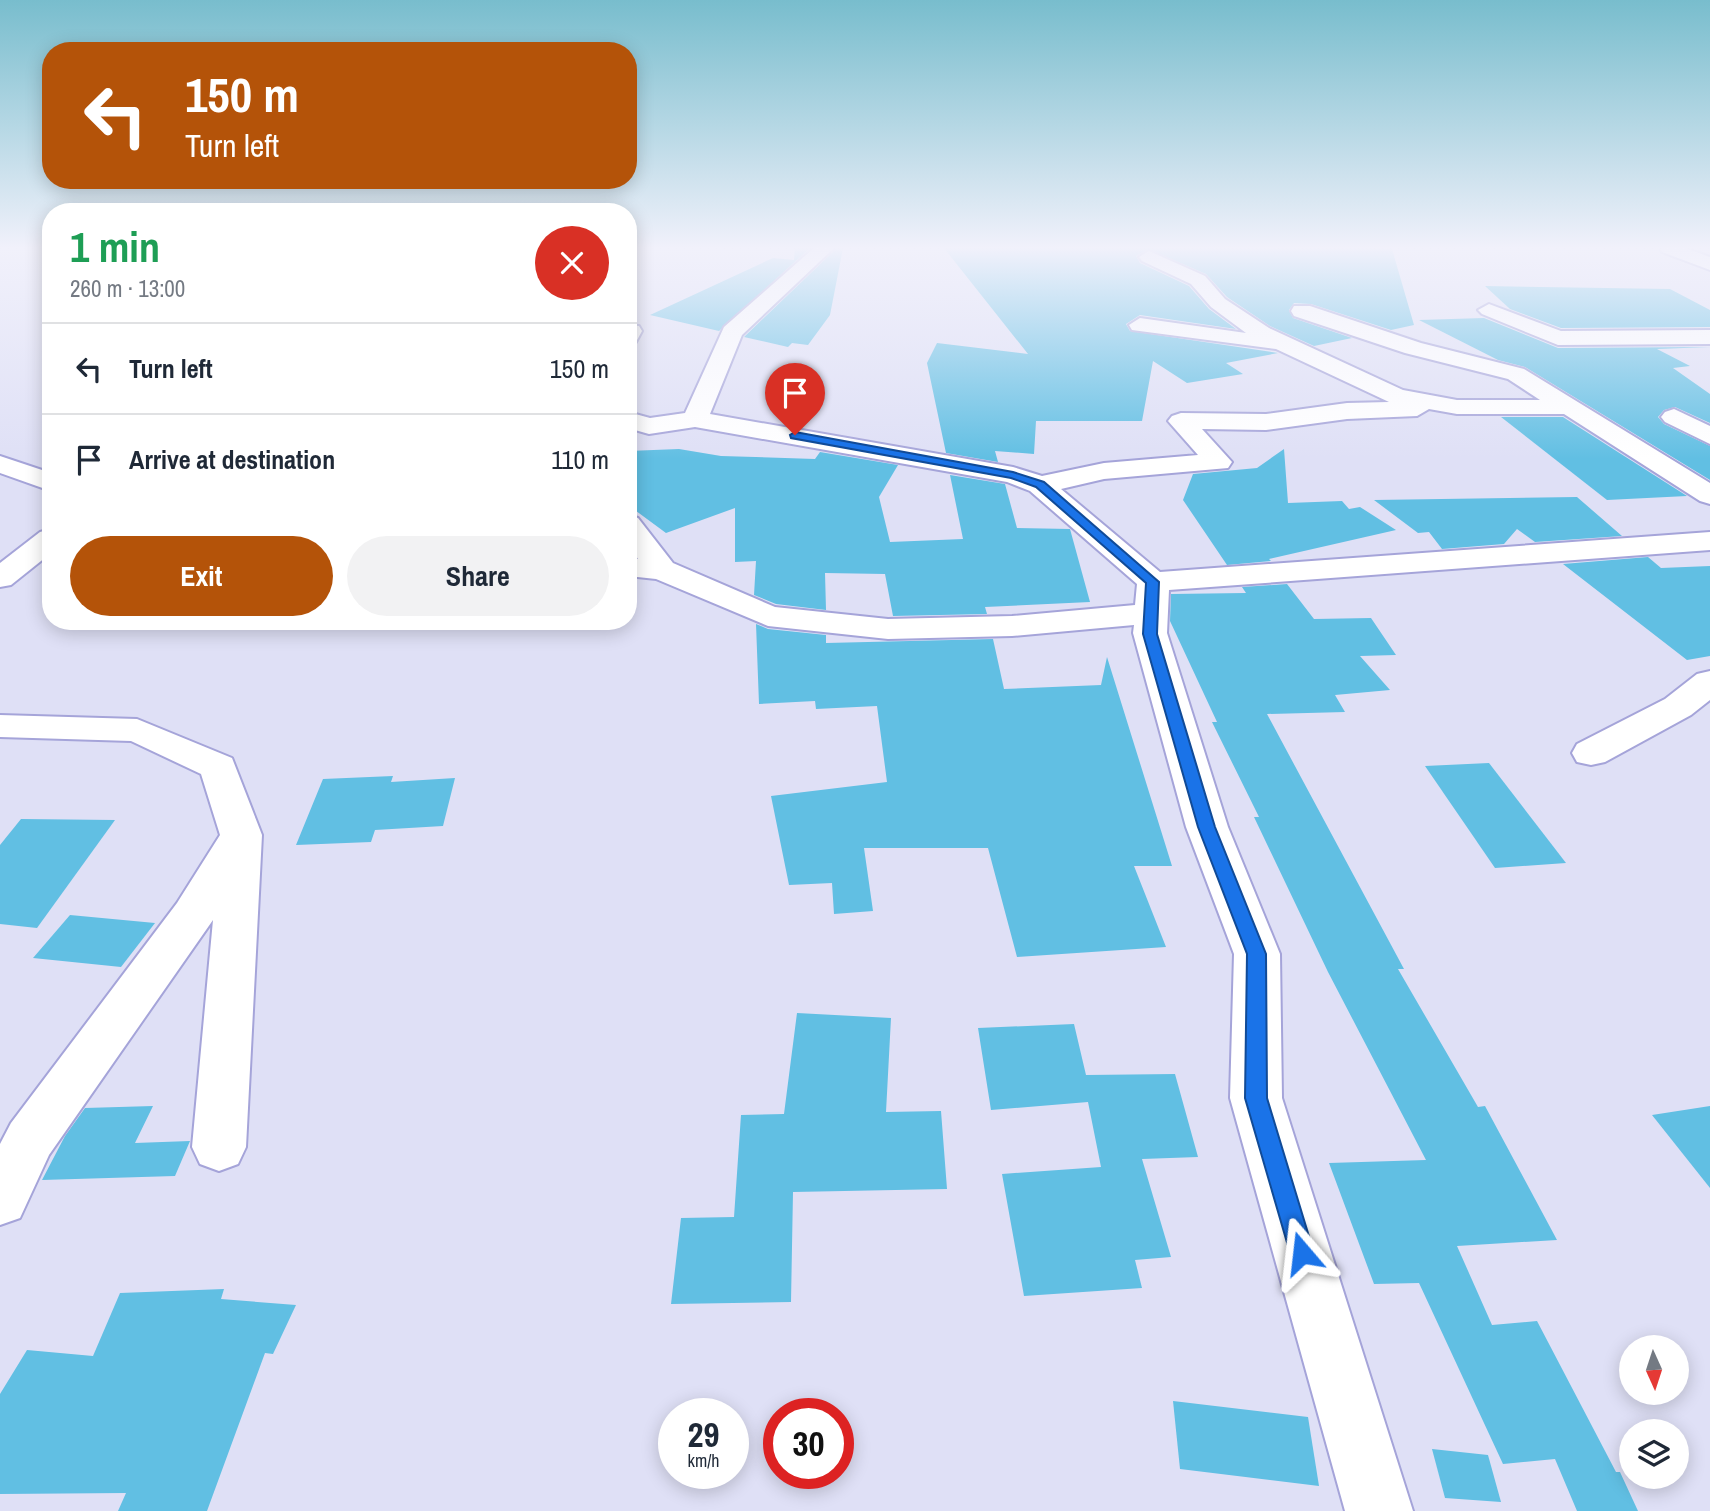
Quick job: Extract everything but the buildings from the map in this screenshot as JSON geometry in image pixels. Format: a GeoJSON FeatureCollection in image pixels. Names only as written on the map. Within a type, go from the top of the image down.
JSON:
{"type":"FeatureCollection","features":[{"type":"Feature","properties":{"kind":"street"},"geometry":{"type":"LineString","coordinates":[[695,419],[732,332],[747,319]]}},
{"type":"Feature","properties":{"kind":"street"},"geometry":{"type":"LineString","coordinates":[[1241,319],[1261,333],[1396,396],[1457,407]]}},
{"type":"Feature","properties":{"kind":"street"},"geometry":{"type":"LineString","coordinates":[[1325,319],[1413,348],[1516,374],[1710,495]]}},
{"type":"Feature","properties":{"kind":"street"},"geometry":{"type":"LineString","coordinates":[[1510,319],[1558,338],[1707,339]]}},
{"type":"Feature","properties":{"kind":"street"},"geometry":{"type":"LineString","coordinates":[[1140,325],[1209,337],[1288,345]]}},
{"type":"Feature","properties":{"kind":"street"},"geometry":{"type":"LineString","coordinates":[[1516,374],[1558,338]]}},
{"type":"Feature","properties":{"kind":"street"},"geometry":{"type":"LineString","coordinates":[[1040,485],[1104,471],[1218,462],[1181,421],[1266,422],[1347,411],[1457,407],[1570,407]]}},
{"type":"Feature","properties":{"kind":"street"},"geometry":{"type":"LineString","coordinates":[[1674,417],[1710,436]]}},
{"type":"Feature","properties":{"kind":"street"},"geometry":{"type":"LineString","coordinates":[[637,426],[695,419],[1013,475],[1040,485],[1152,598],[1150,634],[1207,827],[1257,954],[1256,1098],[1379,1511]]}},
{"type":"Feature","properties":{"kind":"street"},"geometry":{"type":"LineString","coordinates":[[0,464],[42,480]]}},
{"type":"Feature","properties":{"kind":"street"},"geometry":{"type":"LineString","coordinates":[[637,536],[662,570]]}},
{"type":"Feature","properties":{"kind":"street"},"geometry":{"type":"LineString","coordinates":[[637,568],[662,570],[768,616],[888,629],[1012,626],[1152,598],[1710,541]]}},
{"type":"Feature","properties":{"kind":"street"},"geometry":{"type":"LineString","coordinates":[[0,578],[42,544]]}},
{"type":"Feature","properties":{"kind":"street"},"geometry":{"type":"LineString","coordinates":[[1591,753],[1678,707],[1710,682]]}},
{"type":"Feature","properties":{"kind":"street"},"geometry":{"type":"LineString","coordinates":[[0,726],[137,730],[218,767],[241,835],[219,1147]]}},
{"type":"Feature","properties":{"kind":"street"},"geometry":{"type":"LineString","coordinates":[[0,1200],[30,1139],[193,915],[241,835]]}},
{"type":"Feature","properties":{"kind":"route"},"geometry":{"type":"LineString","coordinates":[[795,435],[1013,475],[1040,485],[1153,582],[1150,634],[1207,827],[1257,954],[1256,1098],[1302,1253]]}}]}
